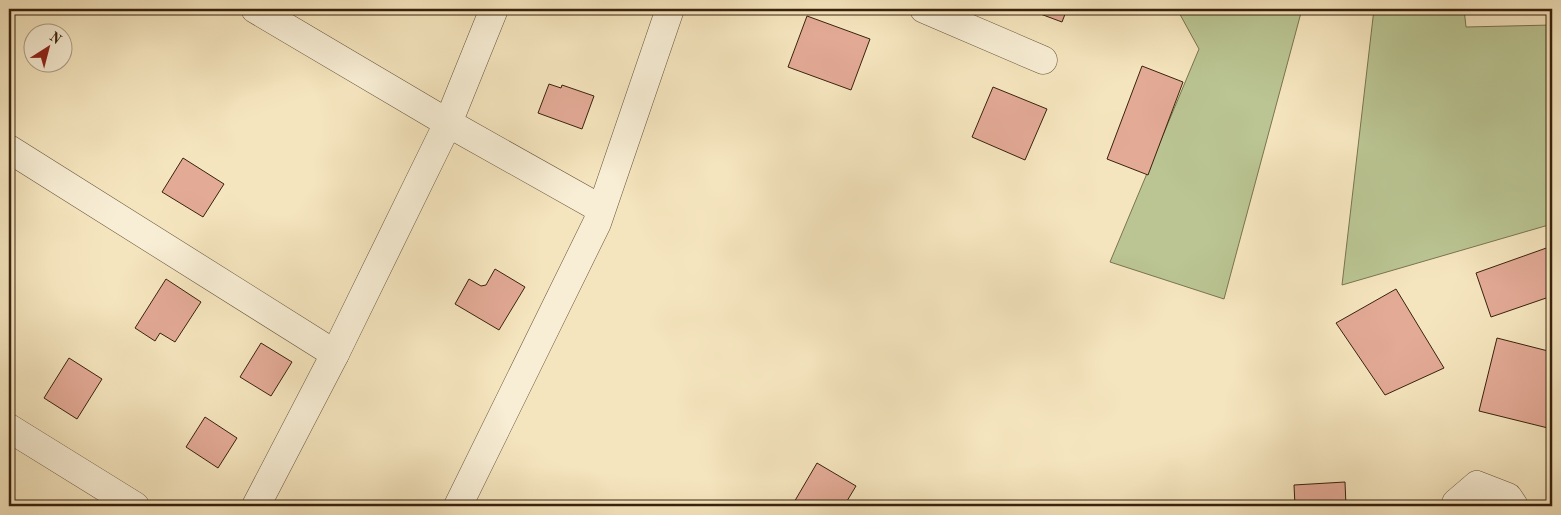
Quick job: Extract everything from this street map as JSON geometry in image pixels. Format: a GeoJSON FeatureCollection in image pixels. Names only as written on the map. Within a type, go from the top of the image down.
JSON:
{"type":"FeatureCollection","features":[{"type":"Feature","properties":{"kind":"street"},"geometry":{"type":"LineString","coordinates":[[255,9],[448,123],[601,209]]}},
{"type":"Feature","properties":{"kind":"street"},"geometry":{"type":"LineString","coordinates":[[256,506],[335,354],[448,123],[494,9]]}},
{"type":"Feature","properties":{"kind":"street"},"geometry":{"type":"LineString","coordinates":[[458,506],[592,231],[670,9]]}},
{"type":"Feature","properties":{"kind":"street"},"geometry":{"type":"LineString","coordinates":[[924,9],[1042,60]]}},
{"type":"Feature","properties":{"kind":"street"},"geometry":{"type":"LineString","coordinates":[[9,149],[335,354]]}},
{"type":"Feature","properties":{"kind":"street"},"geometry":{"type":"LineString","coordinates":[[9,428],[136,506]]}},
{"type":"Feature","properties":{"kind":"street"},"geometry":{"type":"LineString","coordinates":[[1455,506],[1477,485],[1508,497],[1514,506]]}},
{"type":"Feature","properties":{"kind":"green space"},"geometry":{"type":"Polygon","coordinates":[[[1177,9],[1302,9],[1224,299],[1110,262],[1199,49],[1177,9]]]}},
{"type":"Feature","properties":{"kind":"green space"},"geometry":{"type":"Polygon","coordinates":[[[1374,9],[1464,9],[1466,27],[1552,25],[1552,224],[1342,285],[1374,9]]]}},
{"type":"Feature","properties":{"kind":"building"},"geometry":{"type":"Polygon","coordinates":[[[1027,9],[1067,9],[1062,22],[1027,9]]]}},
{"type":"Feature","properties":{"kind":"building"},"geometry":{"type":"Polygon","coordinates":[[[807,16],[870,39],[851,90],[788,67],[807,16]]]}},
{"type":"Feature","properties":{"kind":"building"},"geometry":{"type":"Polygon","coordinates":[[[1142,66],[1183,82],[1148,175],[1107,159],[1142,66]]]}},
{"type":"Feature","properties":{"kind":"building"},"geometry":{"type":"Polygon","coordinates":[[[549,84],[561,88],[562,85],[594,96],[582,129],[538,113],[549,84]]]}},
{"type":"Feature","properties":{"kind":"building"},"geometry":{"type":"Polygon","coordinates":[[[993,87],[1047,109],[1025,160],[972,137],[993,87]]]}},
{"type":"Feature","properties":{"kind":"building"},"geometry":{"type":"Polygon","coordinates":[[[183,158],[224,184],[203,217],[162,192],[183,158]]]}},
{"type":"Feature","properties":{"kind":"building"},"geometry":{"type":"Polygon","coordinates":[[[1552,246],[1552,296],[1491,317],[1476,273],[1552,246]]]}},
{"type":"Feature","properties":{"kind":"building"},"geometry":{"type":"Polygon","coordinates":[[[495,269],[525,287],[499,330],[455,304],[469,279],[481,286],[486,285],[495,269]]]}},
{"type":"Feature","properties":{"kind":"building"},"geometry":{"type":"Polygon","coordinates":[[[166,279],[201,302],[175,342],[160,333],[155,341],[135,328],[166,279]]]}},
{"type":"Feature","properties":{"kind":"building"},"geometry":{"type":"Polygon","coordinates":[[[1396,289],[1444,368],[1385,395],[1336,323],[1396,289]]]}},
{"type":"Feature","properties":{"kind":"building"},"geometry":{"type":"Polygon","coordinates":[[[1497,338],[1552,352],[1552,429],[1479,411],[1497,338]]]}},
{"type":"Feature","properties":{"kind":"building"},"geometry":{"type":"Polygon","coordinates":[[[261,343],[292,362],[271,396],[240,377],[261,343]]]}},
{"type":"Feature","properties":{"kind":"building"},"geometry":{"type":"Polygon","coordinates":[[[69,358],[102,379],[77,419],[44,398],[69,358]]]}},
{"type":"Feature","properties":{"kind":"building"},"geometry":{"type":"Polygon","coordinates":[[[205,417],[237,438],[218,468],[186,447],[205,417]]]}},
{"type":"Feature","properties":{"kind":"building"},"geometry":{"type":"Polygon","coordinates":[[[817,463],[856,486],[844,506],[796,506],[793,504],[817,463]]]}},
{"type":"Feature","properties":{"kind":"building"},"geometry":{"type":"Polygon","coordinates":[[[1345,482],[1346,506],[1295,506],[1294,485],[1345,482]]]}}]}
